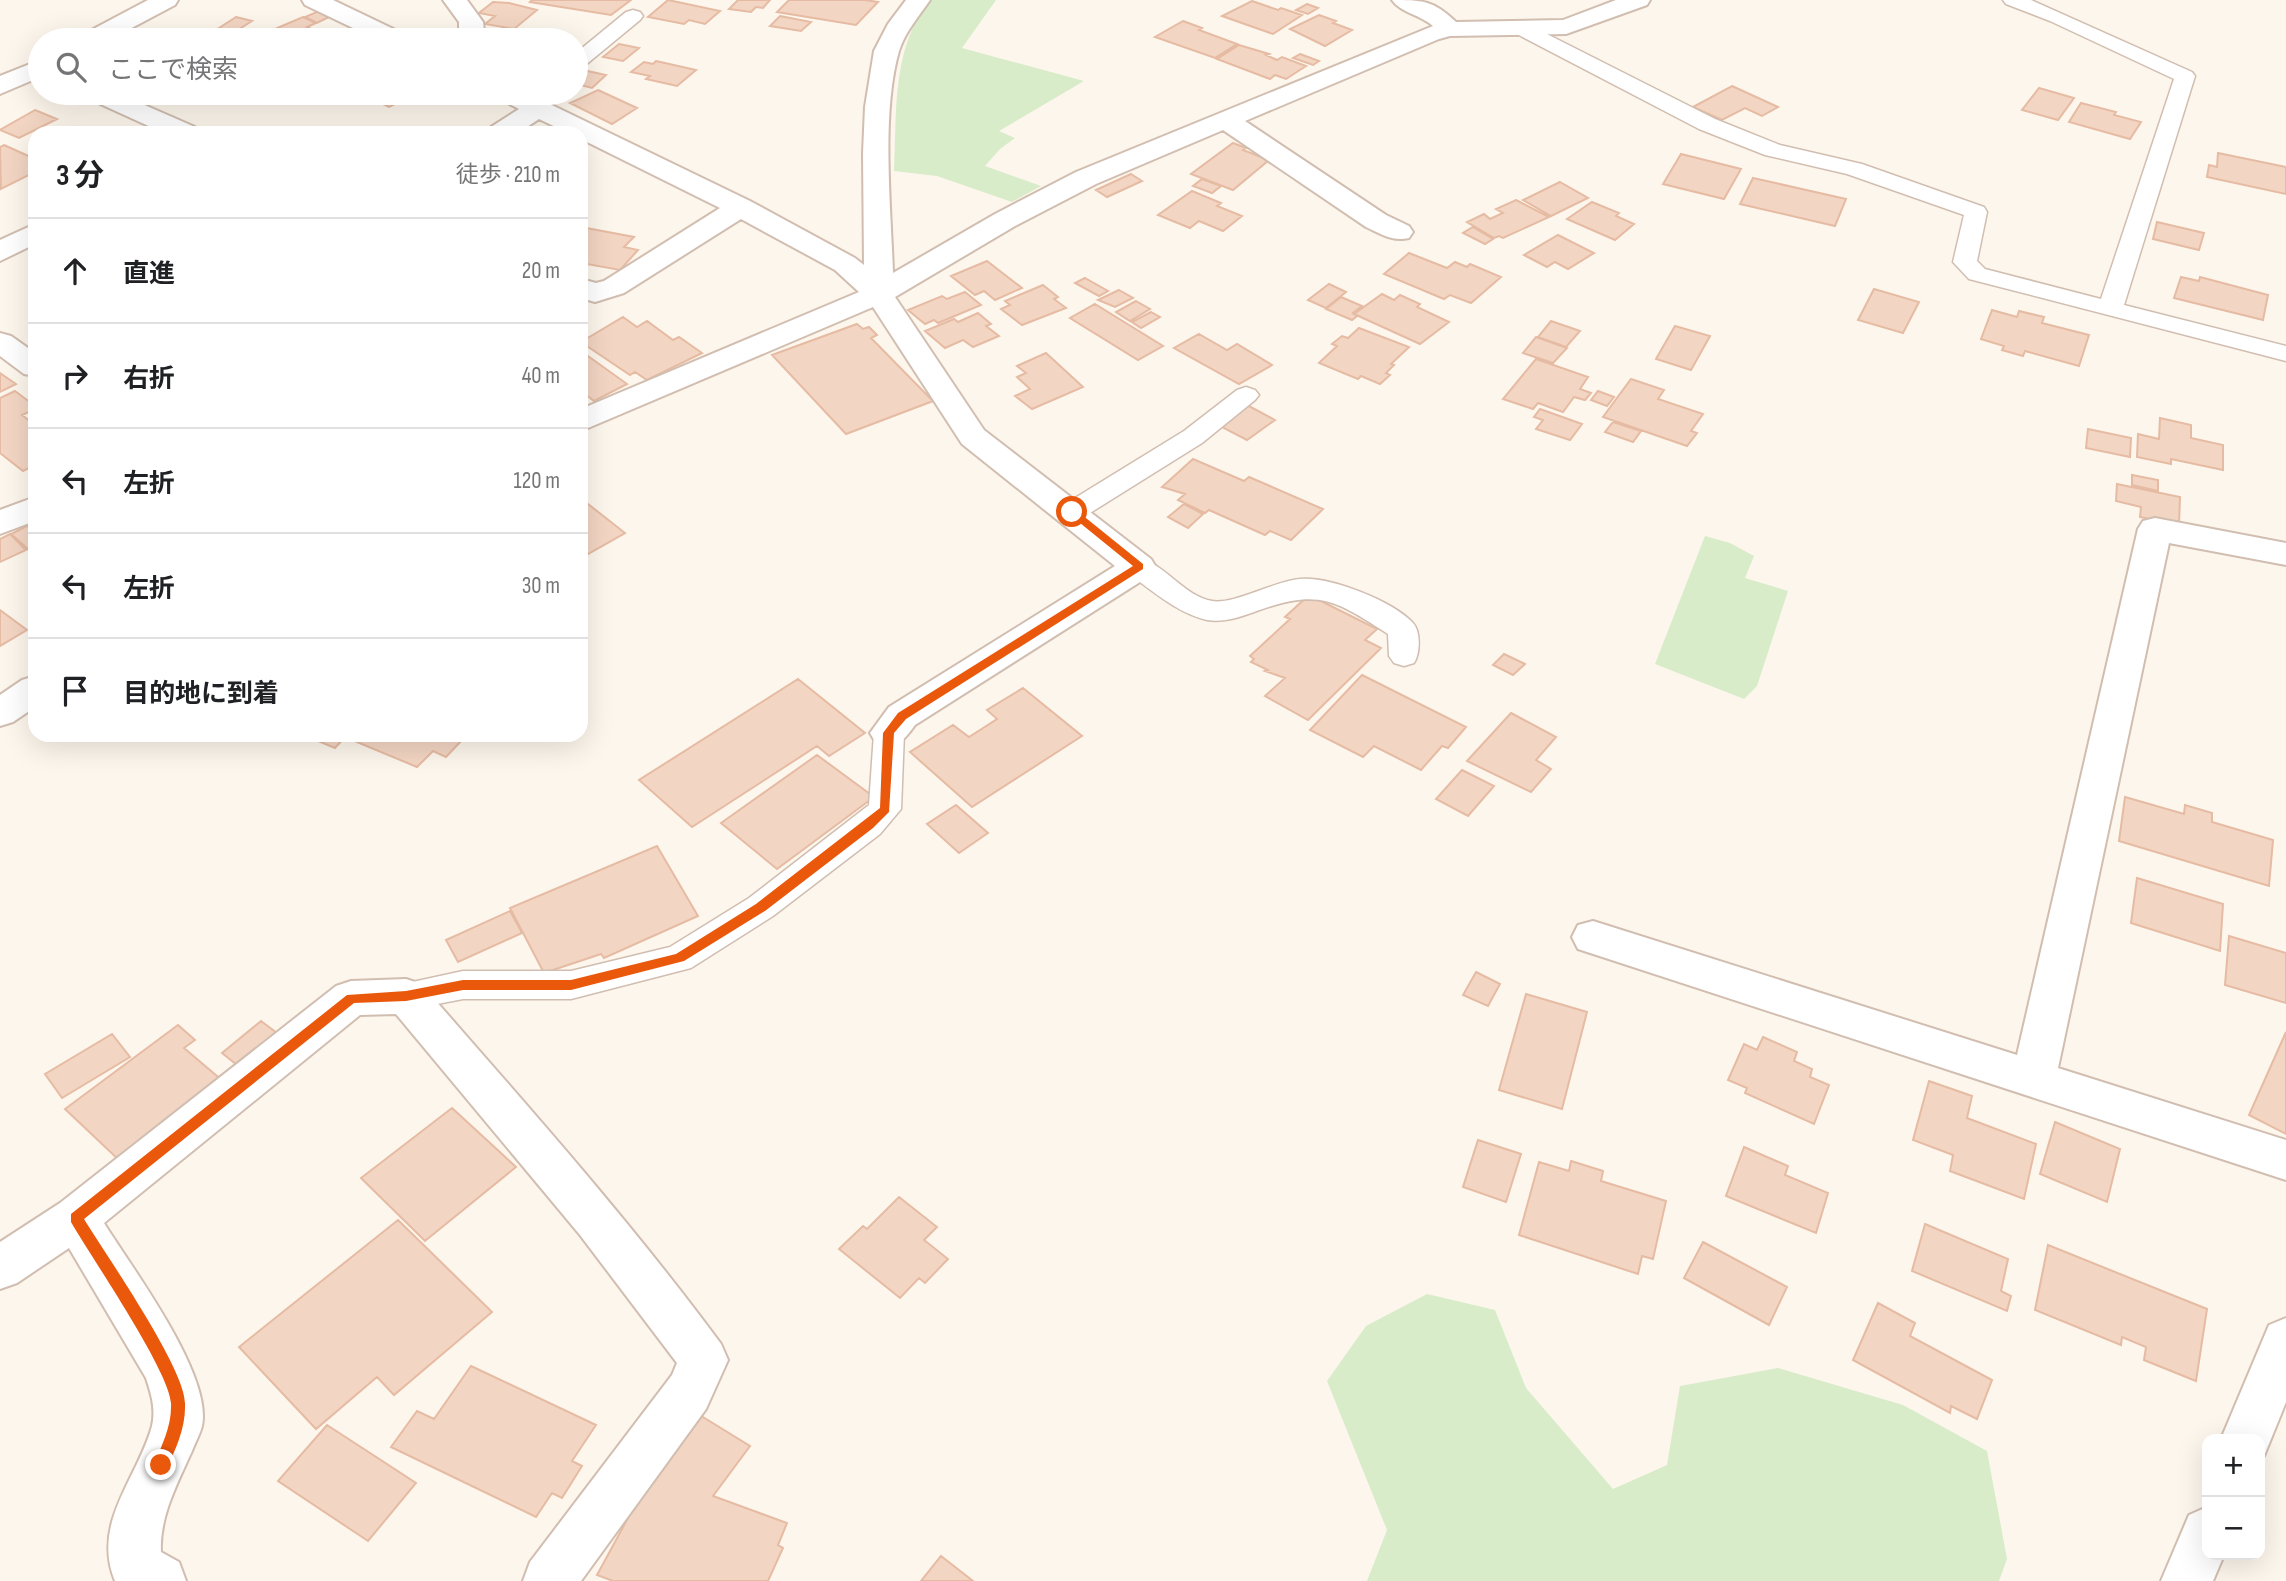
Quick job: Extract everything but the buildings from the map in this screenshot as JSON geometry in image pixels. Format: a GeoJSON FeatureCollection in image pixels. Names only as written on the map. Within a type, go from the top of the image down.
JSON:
{"type":"FeatureCollection","features":[{"type":"Feature","properties":{"kind":"street"},"geometry":{"type":"LineString","coordinates":[[114,28],[166,0]]}},
{"type":"Feature","properties":{"kind":"street"},"geometry":{"type":"LineString","coordinates":[[314,0],[372,28]]}},
{"type":"Feature","properties":{"kind":"street"},"geometry":{"type":"LineString","coordinates":[[455,0],[471,22],[472,28]]}},
{"type":"Feature","properties":{"kind":"street"},"geometry":{"type":"LineString","coordinates":[[879,294],[876,153],[878,107],[887,51],[900,24],[918,0]]}},
{"type":"Feature","properties":{"kind":"street"},"geometry":{"type":"LineString","coordinates":[[1404,0],[1434,14],[1450,29]]}},
{"type":"Feature","properties":{"kind":"street"},"geometry":{"type":"LineString","coordinates":[[588,418],[879,294],[1005,220],[1086,178],[1430,34],[1450,29],[1566,27],[1638,0]]}},
{"type":"Feature","properties":{"kind":"street"},"geometry":{"type":"LineString","coordinates":[[0,86],[28,73]]}},
{"type":"Feature","properties":{"kind":"street"},"geometry":{"type":"LineString","coordinates":[[123,105],[170,126]]}},
{"type":"Feature","properties":{"kind":"street"},"geometry":{"type":"LineString","coordinates":[[506,126],[523,105]]}},
{"type":"Feature","properties":{"kind":"street"},"geometry":{"type":"LineString","coordinates":[[540,105],[581,126]]}},
{"type":"Feature","properties":{"kind":"street"},"geometry":{"type":"LineString","coordinates":[[1224,119],[1376,221],[1399,232]]}},
{"type":"Feature","properties":{"kind":"street"},"geometry":{"type":"LineString","coordinates":[[588,130],[845,264],[879,294],[973,437],[1139,567],[902,716],[889,733]]}},
{"type":"Feature","properties":{"kind":"street"},"geometry":{"type":"LineString","coordinates":[[588,290],[595,293],[614,287],[740,207]]}},
{"type":"Feature","properties":{"kind":"street"},"geometry":{"type":"LineString","coordinates":[[0,252],[28,237]]}},
{"type":"Feature","properties":{"kind":"street"},"geometry":{"type":"LineString","coordinates":[[0,342],[28,362]]}},
{"type":"Feature","properties":{"kind":"street"},"geometry":{"type":"LineString","coordinates":[[0,523],[28,511]]}},
{"type":"Feature","properties":{"kind":"street"},"geometry":{"type":"LineString","coordinates":[[2034,1078],[2155,529],[2286,554]]}},
{"type":"Feature","properties":{"kind":"street"},"geometry":{"type":"LineString","coordinates":[[0,713],[28,694]]}},
{"type":"Feature","properties":{"kind":"street"},"geometry":{"type":"LineString","coordinates":[[1593,937],[2286,1160]]}},
{"type":"Feature","properties":{"kind":"street"},"geometry":{"type":"LineString","coordinates":[[0,1268],[76,1218],[351,998],[406,996],[543,1156],[704,1360],[689,1392],[549,1581]]}},
{"type":"Feature","properties":{"kind":"street"},"geometry":{"type":"LineString","coordinates":[[76,1218],[167,1368],[178,1400],[177,1426],[144,1502],[134,1542],[135,1565],[160,1581]]}},
{"type":"Feature","properties":{"kind":"street"},"geometry":{"type":"LineString","coordinates":[[2248,1434],[2286,1341]]}},
{"type":"Feature","properties":{"kind":"street"},"geometry":{"type":"LineString","coordinates":[[2187,1581],[2202,1545]]}},
{"type":"Feature","properties":{"kind":"lane"},"geometry":{"type":"LineString","coordinates":[[2013,0],[2057,17],[2185,76],[2110,309]]}},
{"type":"Feature","properties":{"kind":"lane"},"geometry":{"type":"LineString","coordinates":[[588,53],[633,16]]}},
{"type":"Feature","properties":{"kind":"lane"},"geometry":{"type":"LineString","coordinates":[[1522,29],[1707,124],[1773,150],[1854,169],[1976,212],[1965,262],[1977,274],[2286,354]]}},
{"type":"Feature","properties":{"kind":"lane"},"geometry":{"type":"LineString","coordinates":[[1072,512],[1194,437],[1246,395]]}},
{"type":"Feature","properties":{"kind":"lane"},"geometry":{"type":"LineString","coordinates":[[1139,567],[1208,610],[1236,608],[1273,593],[1301,586],[1325,588],[1363,604],[1402,629],[1404,656]]}},
{"type":"Feature","properties":{"kind":"lane"},"geometry":{"type":"LineString","coordinates":[[406,996],[463,985],[571,985],[679,958],[761,907],[869,825],[885,809],[889,733]]}},
{"type":"Feature","properties":{"kind":"green space"},"geometry":{"type":"Polygon","coordinates":[[[930,0],[996,0],[962,48],[1084,81],[999,131],[1015,138],[1000,149],[985,166],[1041,186],[1012,202],[937,176],[894,171],[896,104],[902,60],[917,19],[930,0]]]}},
{"type":"Feature","properties":{"kind":"green space"},"geometry":{"type":"Polygon","coordinates":[[[1705,536],[1730,543],[1754,556],[1745,578],[1788,591],[1757,686],[1744,699],[1655,664],[1705,536]]]}},
{"type":"Feature","properties":{"kind":"green space"},"geometry":{"type":"Polygon","coordinates":[[[1427,1294],[1495,1310],[1526,1388],[1613,1489],[1667,1465],[1680,1386],[1778,1368],[1903,1405],[1987,1451],[2007,1559],[1999,1581],[1367,1581],[1387,1530],[1327,1381],[1366,1326],[1427,1294]]]}},
{"type":"Feature","properties":{"kind":"route"},"geometry":{"type":"LineString","coordinates":[[161,1465],[177,1426],[178,1400],[167,1368],[76,1218],[351,998],[406,996],[463,985],[571,985],[679,958],[761,907],[869,825],[885,809],[889,733],[902,716],[1139,567],[1072,512]]}}]}
